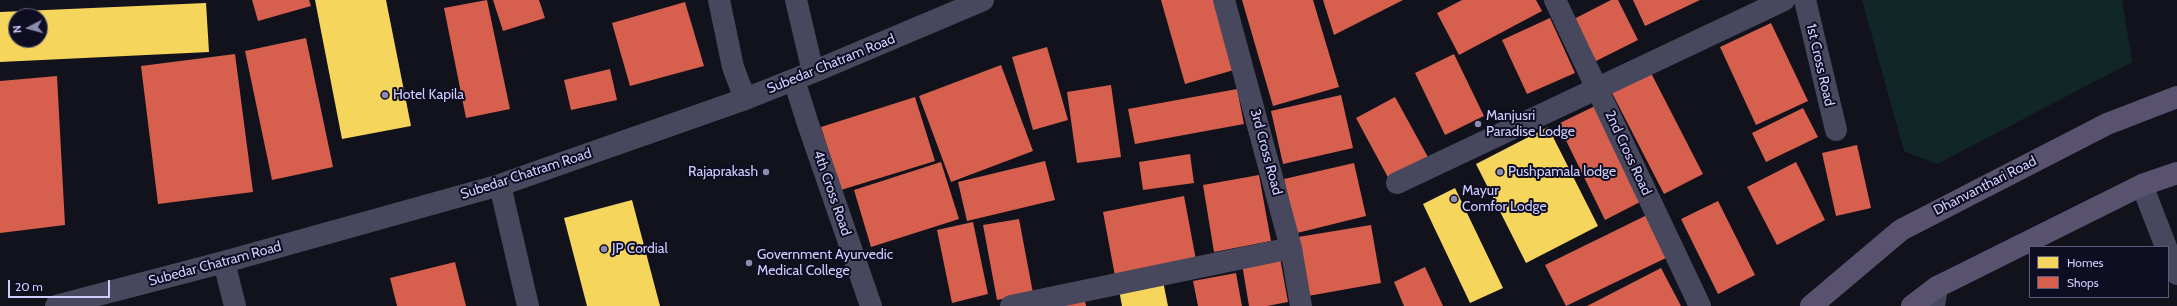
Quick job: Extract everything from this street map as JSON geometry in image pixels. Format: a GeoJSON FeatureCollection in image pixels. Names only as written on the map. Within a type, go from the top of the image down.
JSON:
{"type":"FeatureCollection","features":[{"type":"Feature","properties":{"kind":"main road","name":"Dhanvanthari Road"},"geometry":{"type":"LineString","coordinates":[[1811,306],[1901,230],[2106,124],[2177,97]]}},
{"type":"Feature","properties":{"kind":"main road"},"geometry":{"type":"LineString","coordinates":[[2030,246],[2142,185],[2177,173]]}},
{"type":"Feature","properties":{"kind":"main road"},"geometry":{"type":"LineString","coordinates":[[1912,306],[1936,297],[2029,246]]}},
{"type":"Feature","properties":{"kind":"street"},"geometry":{"type":"LineString","coordinates":[[719,0],[733,67],[745,99]]}},
{"type":"Feature","properties":{"kind":"street","name":"4th Cross Road"},"geometry":{"type":"LineString","coordinates":[[796,0],[808,124],[871,306]]}},
{"type":"Feature","properties":{"kind":"street","name":"Subedar Chatram Road"},"geometry":{"type":"LineString","coordinates":[[56,306],[224,262],[500,185],[745,99],[804,76],[983,0]]}},
{"type":"Feature","properties":{"kind":"street","name":"3rd Cross Road"},"geometry":{"type":"LineString","coordinates":[[1224,0],[1291,248],[1301,306]]}},
{"type":"Feature","properties":{"kind":"street","name":"2nd Cross Road"},"geometry":{"type":"LineString","coordinates":[[1555,0],[1700,306]]}},
{"type":"Feature","properties":{"kind":"street"},"geometry":{"type":"LineString","coordinates":[[1397,183],[1784,0]]}},
{"type":"Feature","properties":{"kind":"street","name":"1st Cross Road"},"geometry":{"type":"LineString","coordinates":[[1805,0],[1836,130]]}},
{"type":"Feature","properties":{"kind":"street"},"geometry":{"type":"LineString","coordinates":[[500,185],[528,306]]}},
{"type":"Feature","properties":{"kind":"street"},"geometry":{"type":"LineString","coordinates":[[2142,185],[2166,246]]}},
{"type":"Feature","properties":{"kind":"street"},"geometry":{"type":"LineString","coordinates":[[1011,306],[1291,248]]}},
{"type":"Feature","properties":{"kind":"street"},"geometry":{"type":"LineString","coordinates":[[2169,254],[2177,274]]}},
{"type":"Feature","properties":{"kind":"street"},"geometry":{"type":"LineString","coordinates":[[224,262],[235,306]]}},
{"type":"Feature","properties":{"kind":"green space"},"geometry":{"type":"Polygon","coordinates":[[[1862,0],[2122,0],[2132,62],[1937,164],[1904,151],[1862,0]]]}},
{"type":"Feature","properties":{"kind":"building: Homes"},"geometry":{"type":"Polygon","coordinates":[[[315,0],[386,0],[411,126],[342,139],[315,0]]]}},
{"type":"Feature","properties":{"kind":"building: Homes"},"geometry":{"type":"Polygon","coordinates":[[[206,3],[209,52],[0,62],[0,12],[8,12],[8,48],[48,48],[48,10],[206,3]]]}},
{"type":"Feature","properties":{"kind":"building: Homes"},"geometry":{"type":"Polygon","coordinates":[[[1548,127],[1598,226],[1526,263],[1476,164],[1548,127]]]}},
{"type":"Feature","properties":{"kind":"building: Homes"},"geometry":{"type":"Polygon","coordinates":[[[1455,188],[1503,288],[1470,303],[1423,204],[1455,188]]]}},
{"type":"Feature","properties":{"kind":"building: Homes"},"geometry":{"type":"Polygon","coordinates":[[[632,200],[660,306],[587,306],[564,218],[632,200]]]}},
{"type":"Feature","properties":{"kind":"building: Homes"},"geometry":{"type":"Polygon","coordinates":[[[1163,281],[1168,306],[1122,306],[1119,290],[1163,281]]]}},
{"type":"Feature","properties":{"kind":"building: Shops"},"geometry":{"type":"Polygon","coordinates":[[[252,0],[309,0],[311,6],[258,21],[252,0]]]}},
{"type":"Feature","properties":{"kind":"building: Shops"},"geometry":{"type":"Polygon","coordinates":[[[487,0],[510,109],[466,118],[444,8],[487,0]]]}},
{"type":"Feature","properties":{"kind":"building: Shops"},"geometry":{"type":"Polygon","coordinates":[[[493,0],[539,0],[545,18],[503,31],[493,0]]]}},
{"type":"Feature","properties":{"kind":"building: Shops"},"geometry":{"type":"Polygon","coordinates":[[[1161,0],[1215,0],[1234,70],[1185,84],[1161,0]]]}},
{"type":"Feature","properties":{"kind":"building: Shops"},"geometry":{"type":"Polygon","coordinates":[[[1242,0],[1313,0],[1339,87],[1273,106],[1242,0]]]}},
{"type":"Feature","properties":{"kind":"building: Shops"},"geometry":{"type":"Polygon","coordinates":[[[1323,0],[1403,0],[1334,35],[1323,0]]]}},
{"type":"Feature","properties":{"kind":"building: Shops"},"geometry":{"type":"Polygon","coordinates":[[[1462,0],[1536,0],[1542,11],[1459,55],[1437,13],[1462,0]]]}},
{"type":"Feature","properties":{"kind":"building: Shops"},"geometry":{"type":"Polygon","coordinates":[[[1611,0],[1618,0],[1638,40],[1596,61],[1574,19],[1611,0]]]}},
{"type":"Feature","properties":{"kind":"building: Shops"},"geometry":{"type":"Polygon","coordinates":[[[1633,0],[1700,0],[1645,26],[1633,0]]]}},
{"type":"Feature","properties":{"kind":"building: Shops"},"geometry":{"type":"Polygon","coordinates":[[[685,2],[704,66],[630,86],[612,23],[685,2]]]}},
{"type":"Feature","properties":{"kind":"building: Shops"},"geometry":{"type":"Polygon","coordinates":[[[1550,18],[1575,73],[1527,94],[1502,40],[1550,18]]]}},
{"type":"Feature","properties":{"kind":"building: Shops"},"geometry":{"type":"Polygon","coordinates":[[[1771,23],[1808,101],[1756,125],[1720,47],[1771,23]]]}},
{"type":"Feature","properties":{"kind":"building: Shops"},"geometry":{"type":"Polygon","coordinates":[[[306,38],[333,167],[272,180],[245,51],[306,38]]]}},
{"type":"Feature","properties":{"kind":"building: Shops"},"geometry":{"type":"Polygon","coordinates":[[[1047,47],[1068,120],[1033,130],[1012,57],[1047,47]]]}},
{"type":"Feature","properties":{"kind":"building: Shops"},"geometry":{"type":"Polygon","coordinates":[[[235,54],[253,192],[158,204],[141,66],[235,54]]]}},
{"type":"Feature","properties":{"kind":"building: Shops"},"geometry":{"type":"Polygon","coordinates":[[[1454,54],[1484,116],[1445,135],[1415,73],[1454,54]]]}},
{"type":"Feature","properties":{"kind":"building: Shops"},"geometry":{"type":"Polygon","coordinates":[[[1001,65],[1033,151],[951,182],[919,96],[1001,65]]]}},
{"type":"Feature","properties":{"kind":"building: Shops"},"geometry":{"type":"Polygon","coordinates":[[[610,69],[617,100],[571,110],[564,80],[610,69]]]}},
{"type":"Feature","properties":{"kind":"building: Shops"},"geometry":{"type":"Polygon","coordinates":[[[1651,73],[1703,174],[1664,194],[1612,93],[1651,73]]]}},
{"type":"Feature","properties":{"kind":"building: Shops"},"geometry":{"type":"Polygon","coordinates":[[[57,76],[65,225],[0,233],[0,81],[57,76]]]}},
{"type":"Feature","properties":{"kind":"building: Shops"},"geometry":{"type":"Polygon","coordinates":[[[1111,85],[1121,157],[1077,163],[1067,92],[1111,85]]]}},
{"type":"Feature","properties":{"kind":"building: Shops"},"geometry":{"type":"Polygon","coordinates":[[[1237,89],[1244,124],[1135,144],[1128,109],[1237,89]]]}},
{"type":"Feature","properties":{"kind":"building: Shops"},"geometry":{"type":"Polygon","coordinates":[[[1341,95],[1353,148],[1283,164],[1271,111],[1341,95]]]}},
{"type":"Feature","properties":{"kind":"building: Shops"},"geometry":{"type":"Polygon","coordinates":[[[915,97],[935,161],[841,190],[821,127],[915,97]]]}},
{"type":"Feature","properties":{"kind":"building: Shops"},"geometry":{"type":"Polygon","coordinates":[[[1395,97],[1429,159],[1390,181],[1356,118],[1395,97]]]}},
{"type":"Feature","properties":{"kind":"building: Shops"},"geometry":{"type":"Polygon","coordinates":[[[1595,106],[1642,201],[1605,220],[1558,124],[1595,106]]]}},
{"type":"Feature","properties":{"kind":"building: Shops"},"geometry":{"type":"Polygon","coordinates":[[[1803,108],[1818,137],[1766,162],[1752,133],[1803,108]]]}},
{"type":"Feature","properties":{"kind":"building: Shops"},"geometry":{"type":"Polygon","coordinates":[[[1857,145],[1871,208],[1836,216],[1822,153],[1857,145]]]}},
{"type":"Feature","properties":{"kind":"building: Shops"},"geometry":{"type":"Polygon","coordinates":[[[1190,154],[1194,183],[1143,190],[1139,162],[1190,154]]]}},
{"type":"Feature","properties":{"kind":"building: Shops"},"geometry":{"type":"Polygon","coordinates":[[[1045,161],[1055,200],[967,221],[958,182],[1045,161]]]}},
{"type":"Feature","properties":{"kind":"building: Shops"},"geometry":{"type":"Polygon","coordinates":[[[941,162],[959,219],[871,247],[854,190],[941,162]]]}},
{"type":"Feature","properties":{"kind":"building: Shops"},"geometry":{"type":"Polygon","coordinates":[[[1796,162],[1825,220],[1777,245],[1747,187],[1796,162]]]}},
{"type":"Feature","properties":{"kind":"building: Shops"},"geometry":{"type":"Polygon","coordinates":[[[1354,163],[1366,216],[1297,233],[1284,179],[1354,163]]]}},
{"type":"Feature","properties":{"kind":"building: Shops"},"geometry":{"type":"Polygon","coordinates":[[[1259,175],[1271,241],[1214,252],[1203,185],[1259,175]]]}},
{"type":"Feature","properties":{"kind":"building: Shops"},"geometry":{"type":"Polygon","coordinates":[[[1184,196],[1196,260],[1115,276],[1103,212],[1184,196]]]}},
{"type":"Feature","properties":{"kind":"building: Shops"},"geometry":{"type":"Polygon","coordinates":[[[1718,201],[1755,275],[1718,294],[1681,219],[1718,201]]]}},
{"type":"Feature","properties":{"kind":"building: Shops"},"geometry":{"type":"Polygon","coordinates":[[[1647,215],[1668,257],[1566,306],[1545,265],[1647,215]]]}},
{"type":"Feature","properties":{"kind":"building: Shops"},"geometry":{"type":"Polygon","coordinates":[[[1019,219],[1033,293],[997,300],[983,225],[1019,219]]]}},
{"type":"Feature","properties":{"kind":"building: Shops"},"geometry":{"type":"Polygon","coordinates":[[[973,222],[988,294],[952,303],[937,230],[973,222]]]}},
{"type":"Feature","properties":{"kind":"building: Shops"},"geometry":{"type":"Polygon","coordinates":[[[1371,225],[1381,283],[1308,296],[1298,237],[1371,225]]]}},
{"type":"Feature","properties":{"kind":"building: Shops"},"geometry":{"type":"Polygon","coordinates":[[[1280,258],[1288,302],[1267,306],[1249,306],[1242,264],[1280,258]]]}},
{"type":"Feature","properties":{"kind":"building: Shops"},"geometry":{"type":"Polygon","coordinates":[[[455,262],[466,306],[397,306],[390,278],[455,262]]]}},
{"type":"Feature","properties":{"kind":"building: Shops"},"geometry":{"type":"Polygon","coordinates":[[[1425,267],[1443,306],[1404,306],[1394,282],[1425,267]]]}},
{"type":"Feature","properties":{"kind":"building: Shops"},"geometry":{"type":"Polygon","coordinates":[[[1661,268],[1681,306],[1587,306],[1661,268]]]}},
{"type":"Feature","properties":{"kind":"building: Shops"},"geometry":{"type":"Polygon","coordinates":[[[1236,273],[1242,306],[1198,306],[1193,281],[1236,273]]]}},
{"type":"Feature","properties":{"kind":"building: Shops"},"geometry":{"type":"Polygon","coordinates":[[[1084,297],[1086,306],[1050,306],[1084,297]]]}},
{"type":"Feature","properties":{"kind":"place","name":"Hotel Kapila"},"geometry":{"type":"Point","coordinates":[385,95]}},
{"type":"Feature","properties":{"kind":"place","name":"Manjusri Paradise Lodge"},"geometry":{"type":"Point","coordinates":[1478,124]}},
{"type":"Feature","properties":{"kind":"place","name":"Rajaprakash"},"geometry":{"type":"Point","coordinates":[766,172]}},
{"type":"Feature","properties":{"kind":"place","name":"Pushpamala lodge"},"geometry":{"type":"Point","coordinates":[1500,172]}},
{"type":"Feature","properties":{"kind":"place","name":"Mayur Comfor Lodge"},"geometry":{"type":"Point","coordinates":[1454,199]}},
{"type":"Feature","properties":{"kind":"place","name":"JP Cordial"},"geometry":{"type":"Point","coordinates":[604,249]}},
{"type":"Feature","properties":{"kind":"place","name":"Government Ayurvedic Medical College"},"geometry":{"type":"Point","coordinates":[749,263]}}]}
